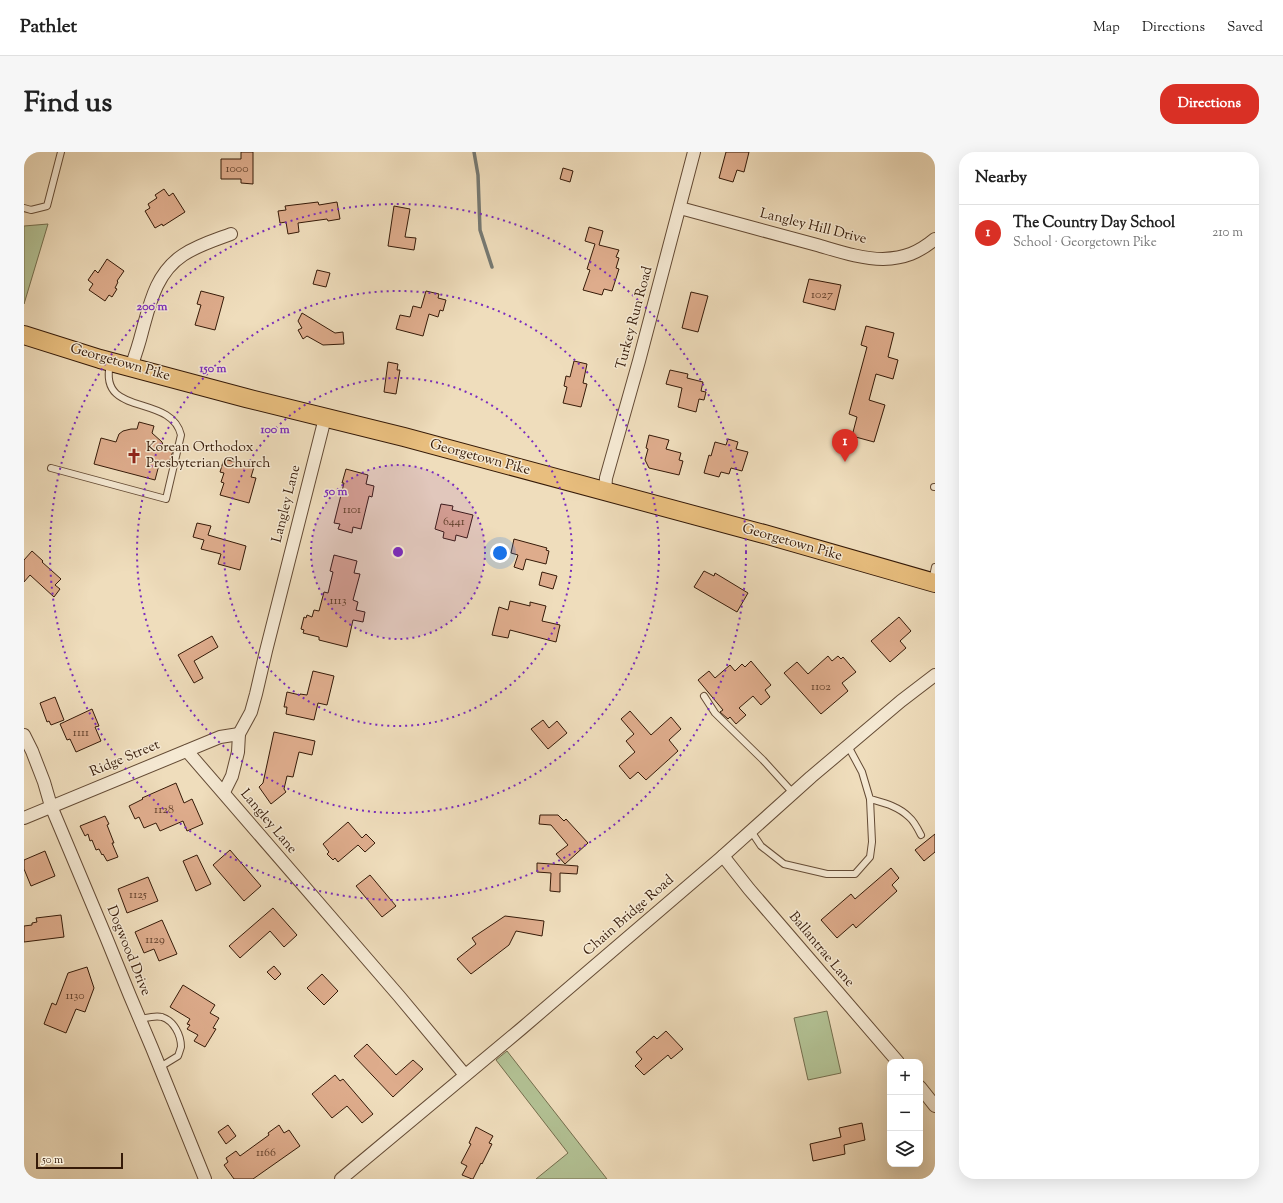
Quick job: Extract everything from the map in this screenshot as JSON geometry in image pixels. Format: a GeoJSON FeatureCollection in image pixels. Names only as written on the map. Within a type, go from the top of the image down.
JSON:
{"type":"FeatureCollection","features":[{"type":"Feature","properties":{"kind":"main road","name":"Georgetown Pike"},"geometry":{"type":"LineString","coordinates":[[24,334],[111,362],[246,398],[404,437],[764,534],[934,577]]}},
{"type":"Feature","properties":{"kind":"street","name":"Turkey Run Road"},"geometry":{"type":"LineString","coordinates":[[605,492],[606,478],[639,361],[694,152]]}},
{"type":"Feature","properties":{"kind":"street","name":"Langley Hill Drive"},"geometry":{"type":"LineString","coordinates":[[680,208],[870,258],[882,259],[904,257],[924,248],[935,239]]}},
{"type":"Feature","properties":{"kind":"street"},"geometry":{"type":"LineString","coordinates":[[131,367],[151,298],[161,277],[182,255],[205,243],[231,234]]}},
{"type":"Feature","properties":{"kind":"street","name":"Langley Lane"},"geometry":{"type":"LineString","coordinates":[[325,418],[256,694],[251,712],[239,734],[238,752],[232,776],[224,792],[465,1075]]}},
{"type":"Feature","properties":{"kind":"street","name":"Chain Bridge Road"},"geometry":{"type":"LineString","coordinates":[[341,1179],[723,856],[793,793],[901,700],[935,675]]}},
{"type":"Feature","properties":{"kind":"street","name":"Ridge Street"},"geometry":{"type":"LineString","coordinates":[[24,818],[220,737],[239,734]]}},
{"type":"Feature","properties":{"kind":"street","name":"Dogwood Drive"},"geometry":{"type":"LineString","coordinates":[[24,735],[44,782],[51,806],[205,1179]]}},
{"type":"Feature","properties":{"kind":"street"},"geometry":{"type":"LineString","coordinates":[[188,751],[224,792]]}},
{"type":"Feature","properties":{"kind":"street","name":"Ballantrae Lane"},"geometry":{"type":"LineString","coordinates":[[723,856],[748,889],[895,1059]]}},
{"type":"Feature","properties":{"kind":"street"},"geometry":{"type":"LineString","coordinates":[[923,1091],[935,1106]]}},
{"type":"Feature","properties":{"kind":"lane"},"geometry":{"type":"LineString","coordinates":[[24,208],[31,210],[47,206],[61,152]]}},
{"type":"Feature","properties":{"kind":"lane"},"geometry":{"type":"LineString","coordinates":[[51,468],[166,499],[181,434],[180,428],[171,418],[154,408],[136,404],[120,397],[111,387],[108,374],[111,362]]}},
{"type":"Feature","properties":{"kind":"lane"},"geometry":{"type":"LineString","coordinates":[[704,696],[715,713],[763,760],[793,793]]}},
{"type":"Feature","properties":{"kind":"lane"},"geometry":{"type":"LineString","coordinates":[[751,831],[761,846],[784,864],[827,874],[855,874],[870,857],[872,842],[870,799],[862,772],[848,746]]}},
{"type":"Feature","properties":{"kind":"lane"},"geometry":{"type":"LineString","coordinates":[[870,799],[900,810],[910,818],[921,835]]}},
{"type":"Feature","properties":{"kind":"lane"},"geometry":{"type":"LineString","coordinates":[[140,1019],[162,1017],[172,1023],[179,1033],[180,1047],[178,1056],[160,1067]]}},
{"type":"Feature","properties":{"kind":"green space"},"geometry":{"type":"Polygon","coordinates":[[[48,224],[24,304],[24,226],[48,224]]]}},
{"type":"Feature","properties":{"kind":"green space"},"geometry":{"type":"Polygon","coordinates":[[[827,1011],[841,1073],[808,1080],[794,1018],[827,1011]]]}},
{"type":"Feature","properties":{"kind":"green space"},"geometry":{"type":"Polygon","coordinates":[[[507,1051],[607,1179],[536,1179],[568,1153],[496,1060],[507,1051]]]}},
{"type":"Feature","properties":{"kind":"building"},"geometry":{"type":"Polygon","coordinates":[[[241,152],[253,152],[253,184],[241,183],[241,179],[221,179],[221,159],[241,159],[241,152]]]}},
{"type":"Feature","properties":{"kind":"building"},"geometry":{"type":"Polygon","coordinates":[[[726,152],[749,152],[744,172],[737,170],[733,182],[719,178],[726,152]]]}},
{"type":"Feature","properties":{"kind":"building"},"geometry":{"type":"Polygon","coordinates":[[[563,168],[573,171],[570,182],[560,179],[563,168]]]}},
{"type":"Feature","properties":{"kind":"building"},"geometry":{"type":"Polygon","coordinates":[[[164,189],[169,196],[173,193],[185,212],[163,226],[162,224],[155,228],[145,211],[150,208],[148,204],[157,198],[155,195],[164,189]]]}},
{"type":"Feature","properties":{"kind":"building"},"geometry":{"type":"Polygon","coordinates":[[[318,202],[319,205],[337,202],[340,219],[328,221],[327,219],[298,223],[299,232],[288,234],[286,222],[280,223],[278,211],[286,210],[285,206],[318,202]]]}},
{"type":"Feature","properties":{"kind":"building"},"geometry":{"type":"Polygon","coordinates":[[[394,206],[410,209],[405,237],[416,238],[414,250],[388,246],[394,206]]]}},
{"type":"Feature","properties":{"kind":"building"},"geometry":{"type":"Polygon","coordinates":[[[589,227],[603,231],[599,245],[619,250],[616,257],[619,258],[616,268],[619,269],[612,291],[604,289],[602,295],[583,290],[590,270],[587,269],[595,244],[585,241],[589,227]]]}},
{"type":"Feature","properties":{"kind":"building"},"geometry":{"type":"Polygon","coordinates":[[[107,259],[124,271],[117,281],[118,282],[115,288],[117,289],[112,297],[109,295],[105,301],[89,290],[93,284],[88,280],[95,270],[98,273],[107,259]]]}},
{"type":"Feature","properties":{"kind":"building"},"geometry":{"type":"Polygon","coordinates":[[[317,270],[330,273],[326,287],[313,284],[317,270]]]}},
{"type":"Feature","properties":{"kind":"building"},"geometry":{"type":"Polygon","coordinates":[[[809,279],[841,285],[835,310],[803,302],[809,279]]]}},
{"type":"Feature","properties":{"kind":"building"},"geometry":{"type":"Polygon","coordinates":[[[201,291],[224,297],[215,330],[195,325],[201,305],[197,304],[201,291]]]}},
{"type":"Feature","properties":{"kind":"building"},"geometry":{"type":"Polygon","coordinates":[[[426,291],[439,294],[438,298],[446,300],[443,311],[440,310],[438,317],[429,314],[423,336],[396,329],[400,315],[410,317],[413,306],[421,308],[426,291]]]}},
{"type":"Feature","properties":{"kind":"building"},"geometry":{"type":"Polygon","coordinates":[[[691,292],[708,296],[698,332],[682,328],[691,292]]]}},
{"type":"Feature","properties":{"kind":"building"},"geometry":{"type":"Polygon","coordinates":[[[302,313],[335,333],[343,332],[344,344],[323,345],[307,336],[303,339],[298,330],[302,328],[298,321],[302,313]]]}},
{"type":"Feature","properties":{"kind":"building"},"geometry":{"type":"Polygon","coordinates":[[[866,326],[894,333],[888,357],[898,360],[893,379],[876,374],[869,400],[885,405],[874,442],[852,436],[857,417],[849,414],[867,347],[861,345],[866,326]]]}},
{"type":"Feature","properties":{"kind":"building"},"geometry":{"type":"Polygon","coordinates":[[[574,361],[587,364],[583,383],[587,384],[581,407],[563,403],[567,387],[564,386],[566,376],[570,377],[574,361]]]}},
{"type":"Feature","properties":{"kind":"building"},"geometry":{"type":"Polygon","coordinates":[[[388,362],[398,364],[397,370],[400,370],[396,394],[384,392],[388,362]]]}},
{"type":"Feature","properties":{"kind":"building"},"geometry":{"type":"Polygon","coordinates":[[[670,370],[688,374],[687,378],[703,382],[701,391],[706,392],[704,400],[699,399],[696,412],[678,407],[682,388],[666,384],[670,370]]]}},
{"type":"Feature","properties":{"kind":"building","name":"Korean Orthodox Presbyterian Church"},"geometry":{"type":"Polygon","coordinates":[[[139,422],[154,426],[152,433],[162,442],[164,448],[173,451],[169,463],[160,461],[155,480],[94,464],[101,438],[116,442],[119,434],[123,431],[137,429],[139,422]]]}},
{"type":"Feature","properties":{"kind":"building"},"geometry":{"type":"Polygon","coordinates":[[[649,435],[669,440],[666,449],[681,453],[679,460],[683,461],[679,475],[649,468],[645,460],[648,449],[646,448],[649,435]]]}},
{"type":"Feature","properties":{"kind":"building"},"geometry":{"type":"Polygon","coordinates":[[[728,439],[738,442],[736,449],[748,452],[742,471],[731,468],[729,474],[721,472],[719,477],[704,473],[709,455],[711,456],[715,442],[726,445],[728,439]]]}},
{"type":"Feature","properties":{"kind":"building"},"geometry":{"type":"Polygon","coordinates":[[[224,459],[254,467],[251,477],[256,478],[249,503],[220,495],[224,483],[221,482],[224,473],[220,472],[224,459]]]}},
{"type":"Feature","properties":{"kind":"building"},"geometry":{"type":"Polygon","coordinates":[[[346,469],[368,475],[366,484],[374,486],[372,497],[369,496],[361,529],[353,527],[352,533],[338,529],[340,524],[334,523],[346,469]]]}},
{"type":"Feature","properties":{"kind":"building"},"geometry":{"type":"Polygon","coordinates":[[[441,504],[453,506],[452,510],[473,515],[467,538],[456,535],[455,541],[443,538],[444,532],[435,529],[441,504]]]}},
{"type":"Feature","properties":{"kind":"building"},"geometry":{"type":"Polygon","coordinates":[[[197,523],[211,526],[208,535],[246,546],[240,570],[218,564],[221,554],[201,549],[204,540],[193,537],[197,523]]]}},
{"type":"Feature","properties":{"kind":"building"},"geometry":{"type":"Polygon","coordinates":[[[514,539],[547,548],[546,550],[549,551],[546,564],[526,559],[523,570],[514,567],[518,555],[511,553],[514,539]]]}},
{"type":"Feature","properties":{"kind":"building"},"geometry":{"type":"Polygon","coordinates":[[[32,551],[61,579],[55,585],[60,589],[54,597],[30,575],[24,582],[24,560],[32,551]]]}},
{"type":"Feature","properties":{"kind":"building"},"geometry":{"type":"Polygon","coordinates":[[[334,555],[357,561],[354,573],[360,574],[353,600],[358,602],[356,610],[365,612],[363,622],[353,620],[347,647],[319,640],[319,637],[303,633],[304,630],[301,629],[304,617],[306,618],[307,615],[312,617],[314,610],[319,611],[324,592],[328,593],[333,572],[330,571],[334,555]]]}},
{"type":"Feature","properties":{"kind":"building"},"geometry":{"type":"Polygon","coordinates":[[[704,571],[714,576],[715,573],[748,593],[737,612],[694,587],[704,571]]]}},
{"type":"Feature","properties":{"kind":"building"},"geometry":{"type":"Polygon","coordinates":[[[542,572],[557,576],[553,589],[539,585],[542,572]]]}},
{"type":"Feature","properties":{"kind":"building"},"geometry":{"type":"Polygon","coordinates":[[[510,601],[530,606],[530,602],[546,606],[542,621],[560,625],[556,642],[510,630],[508,638],[492,635],[499,607],[508,610],[510,601]]]}},
{"type":"Feature","properties":{"kind":"building"},"geometry":{"type":"Polygon","coordinates":[[[899,617],[911,631],[900,641],[906,648],[890,662],[871,641],[899,617]]]}},
{"type":"Feature","properties":{"kind":"building"},"geometry":{"type":"Polygon","coordinates":[[[212,636],[218,647],[194,661],[203,678],[194,683],[178,655],[212,636]]]}},
{"type":"Feature","properties":{"kind":"building"},"geometry":{"type":"Polygon","coordinates":[[[828,656],[832,661],[838,656],[841,659],[843,657],[856,672],[842,683],[848,691],[821,714],[784,673],[797,662],[808,674],[828,656]]]}},
{"type":"Feature","properties":{"kind":"building"},"geometry":{"type":"Polygon","coordinates":[[[751,661],[771,685],[765,690],[770,697],[761,705],[753,696],[739,708],[746,715],[736,724],[730,717],[728,719],[720,712],[723,710],[698,680],[709,671],[715,678],[730,665],[735,671],[742,664],[745,667],[751,661]]]}},
{"type":"Feature","properties":{"kind":"building"},"geometry":{"type":"Polygon","coordinates":[[[313,671],[334,676],[327,705],[318,703],[314,720],[286,714],[287,707],[284,707],[287,692],[307,695],[313,671]]]}},
{"type":"Feature","properties":{"kind":"building"},"geometry":{"type":"Polygon","coordinates":[[[55,697],[64,720],[51,725],[49,721],[47,722],[40,703],[55,697]]]}},
{"type":"Feature","properties":{"kind":"building"},"geometry":{"type":"Polygon","coordinates":[[[92,709],[99,726],[95,727],[101,741],[76,752],[70,739],[67,740],[60,724],[92,709]]]}},
{"type":"Feature","properties":{"kind":"building"},"geometry":{"type":"Polygon","coordinates":[[[630,711],[651,735],[671,717],[681,729],[669,740],[678,751],[646,780],[638,772],[630,779],[619,766],[635,752],[626,741],[634,734],[621,719],[630,711]]]}},
{"type":"Feature","properties":{"kind":"building"},"geometry":{"type":"Polygon","coordinates":[[[543,720],[549,728],[557,721],[567,733],[548,749],[531,729],[543,720]]]}},
{"type":"Feature","properties":{"kind":"building"},"geometry":{"type":"Polygon","coordinates":[[[274,732],[315,741],[312,755],[299,752],[293,777],[287,776],[284,789],[286,792],[271,804],[259,787],[263,783],[274,732]]]}},
{"type":"Feature","properties":{"kind":"building"},"geometry":{"type":"Polygon","coordinates":[[[176,783],[184,803],[192,799],[203,824],[187,831],[183,821],[160,831],[156,823],[144,828],[139,817],[135,819],[129,806],[143,799],[142,798],[176,783]]]}},
{"type":"Feature","properties":{"kind":"building"},"geometry":{"type":"Polygon","coordinates":[[[540,815],[558,815],[564,821],[566,819],[588,843],[565,864],[556,854],[568,845],[551,825],[539,824],[540,815]]]}},
{"type":"Feature","properties":{"kind":"building"},"geometry":{"type":"Polygon","coordinates":[[[105,816],[109,824],[107,825],[114,843],[112,843],[118,857],[107,861],[99,849],[96,850],[92,840],[90,841],[88,834],[85,836],[80,826],[105,816]]]}},
{"type":"Feature","properties":{"kind":"building"},"geometry":{"type":"Polygon","coordinates":[[[348,822],[362,838],[366,834],[375,843],[365,852],[358,845],[338,862],[335,858],[333,860],[327,854],[329,852],[323,844],[348,822]]]}},
{"type":"Feature","properties":{"kind":"building"},"geometry":{"type":"Polygon","coordinates":[[[935,834],[935,852],[924,861],[915,850],[935,834]]]}},
{"type":"Feature","properties":{"kind":"building"},"geometry":{"type":"Polygon","coordinates":[[[230,850],[261,886],[244,901],[213,865],[230,850]]]}},
{"type":"Feature","properties":{"kind":"building"},"geometry":{"type":"Polygon","coordinates":[[[45,851],[55,876],[31,886],[24,869],[24,860],[45,851]]]}},
{"type":"Feature","properties":{"kind":"building"},"geometry":{"type":"Polygon","coordinates":[[[197,855],[211,884],[196,891],[183,861],[197,855]]]}},
{"type":"Feature","properties":{"kind":"building"},"geometry":{"type":"Polygon","coordinates":[[[537,863],[578,866],[577,874],[560,873],[560,892],[550,891],[551,873],[537,872],[537,863]]]}},
{"type":"Feature","properties":{"kind":"building"},"geometry":{"type":"Polygon","coordinates":[[[891,868],[899,878],[892,885],[897,891],[856,928],[853,924],[837,938],[821,920],[851,894],[855,899],[891,868]]]}},
{"type":"Feature","properties":{"kind":"building"},"geometry":{"type":"Polygon","coordinates":[[[370,875],[396,906],[382,917],[356,886],[370,875]]]}},
{"type":"Feature","properties":{"kind":"building"},"geometry":{"type":"Polygon","coordinates":[[[148,877],[158,901],[127,913],[118,889],[148,877]]]}},
{"type":"Feature","properties":{"kind":"building"},"geometry":{"type":"Polygon","coordinates":[[[273,908],[297,935],[284,947],[270,931],[240,958],[229,946],[273,908]]]}},
{"type":"Feature","properties":{"kind":"building"},"geometry":{"type":"Polygon","coordinates":[[[61,915],[64,937],[24,942],[24,926],[32,925],[32,923],[37,922],[36,918],[61,915]]]}},
{"type":"Feature","properties":{"kind":"building"},"geometry":{"type":"Polygon","coordinates":[[[505,916],[544,921],[542,936],[516,931],[509,945],[471,974],[457,959],[476,944],[472,938],[505,916]]]}},
{"type":"Feature","properties":{"kind":"building"},"geometry":{"type":"Polygon","coordinates":[[[162,920],[177,954],[159,961],[154,949],[144,953],[135,932],[162,920]]]}},
{"type":"Feature","properties":{"kind":"building"},"geometry":{"type":"Polygon","coordinates":[[[274,966],[281,974],[275,980],[267,972],[274,966]]]}},
{"type":"Feature","properties":{"kind":"building"},"geometry":{"type":"Polygon","coordinates":[[[87,967],[94,988],[85,1012],[76,1009],[66,1033],[44,1024],[52,1003],[56,1005],[68,973],[87,967]]]}},
{"type":"Feature","properties":{"kind":"building"},"geometry":{"type":"Polygon","coordinates":[[[322,974],[338,991],[324,1005],[307,988],[322,974]]]}},
{"type":"Feature","properties":{"kind":"building"},"geometry":{"type":"Polygon","coordinates":[[[183,985],[215,1005],[210,1013],[219,1018],[213,1028],[216,1029],[205,1047],[194,1041],[198,1035],[187,1029],[190,1025],[187,1024],[190,1019],[170,1007],[183,985]]]}},
{"type":"Feature","properties":{"kind":"building"},"geometry":{"type":"Polygon","coordinates":[[[666,1031],[683,1049],[671,1059],[668,1055],[644,1075],[635,1066],[642,1059],[636,1052],[654,1036],[657,1039],[666,1031]]]}},
{"type":"Feature","properties":{"kind":"building"},"geometry":{"type":"Polygon","coordinates":[[[367,1044],[396,1075],[413,1060],[423,1069],[393,1097],[354,1056],[367,1044]]]}},
{"type":"Feature","properties":{"kind":"building"},"geometry":{"type":"Polygon","coordinates":[[[335,1075],[340,1081],[343,1079],[373,1114],[362,1123],[347,1106],[332,1118],[312,1094],[335,1075]]]}},
{"type":"Feature","properties":{"kind":"building"},"geometry":{"type":"Polygon","coordinates":[[[862,1123],[865,1140],[844,1145],[845,1154],[813,1161],[810,1144],[841,1137],[839,1128],[862,1123]]]}},
{"type":"Feature","properties":{"kind":"building"},"geometry":{"type":"Polygon","coordinates":[[[228,1125],[236,1136],[226,1144],[218,1132],[228,1125]]]}},
{"type":"Feature","properties":{"kind":"building"},"geometry":{"type":"Polygon","coordinates":[[[279,1125],[284,1133],[289,1130],[300,1146],[253,1179],[234,1179],[224,1165],[228,1162],[226,1158],[236,1151],[240,1156],[269,1135],[268,1133],[279,1125]]]}},
{"type":"Feature","properties":{"kind":"building"},"geometry":{"type":"Polygon","coordinates":[[[476,1127],[493,1136],[489,1143],[492,1144],[482,1164],[481,1163],[472,1179],[462,1175],[467,1166],[461,1163],[471,1144],[469,1143],[476,1127]]]}},
{"type":"Feature","properties":{"kind":"waterway"},"geometry":{"type":"LineString","coordinates":[[474,152],[478,175],[480,230],[492,267]]}},
{"type":"Feature","properties":{"kind":"place","name":"Korean Orthodox Presbyterian Church"},"geometry":{"type":"Point","coordinates":[134,456]}},
{"type":"Feature","properties":{"kind":"place","name":"The Country Day School"},"geometry":{"type":"Point","coordinates":[845,462]}}]}
